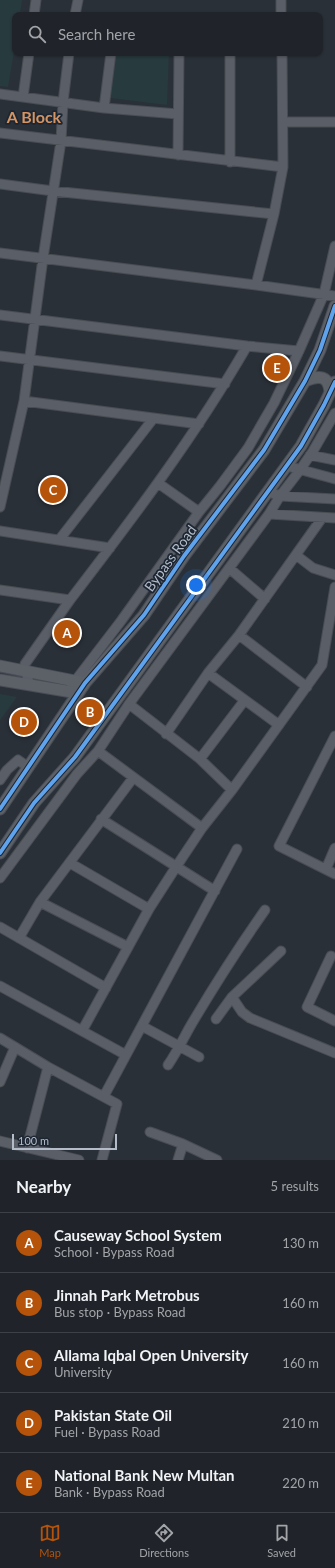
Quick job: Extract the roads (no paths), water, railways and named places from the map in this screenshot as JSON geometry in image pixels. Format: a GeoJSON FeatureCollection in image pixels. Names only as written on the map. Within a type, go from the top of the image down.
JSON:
{"type":"FeatureCollection","features":[{"type":"Feature","properties":{"kind":"main road","name":"Bypass Road"},"geometry":{"type":"LineString","coordinates":[[0,809],[28,767],[81,681],[144,615],[184,556],[264,450],[306,381],[335,306]]}},
{"type":"Feature","properties":{"kind":"main road"},"geometry":{"type":"LineString","coordinates":[[316,358],[320,369],[325,374],[335,374]]}},
{"type":"Feature","properties":{"kind":"main road"},"geometry":{"type":"LineString","coordinates":[[306,381],[318,377],[324,378],[328,382],[330,393]]}},
{"type":"Feature","properties":{"kind":"main road"},"geometry":{"type":"LineString","coordinates":[[0,853],[34,803],[74,757],[269,492],[301,446],[335,382]]}},
{"type":"Feature","properties":{"kind":"main road"},"geometry":{"type":"LineString","coordinates":[[0,666],[81,681]]}},
{"type":"Feature","properties":{"kind":"main road"},"geometry":{"type":"LineString","coordinates":[[0,680],[73,692]]}},
{"type":"Feature","properties":{"kind":"street"},"geometry":{"type":"LineString","coordinates":[[34,12],[36,0]]}},
{"type":"Feature","properties":{"kind":"street"},"geometry":{"type":"LineString","coordinates":[[76,12],[78,0]]}},
{"type":"Feature","properties":{"kind":"street"},"geometry":{"type":"LineString","coordinates":[[281,0],[281,12]]}},
{"type":"Feature","properties":{"kind":"street"},"geometry":{"type":"LineString","coordinates":[[23,97],[29,56]]}},
{"type":"Feature","properties":{"kind":"street"},"geometry":{"type":"LineString","coordinates":[[0,508],[2,484],[24,401],[43,258],[61,141],[63,102],[70,56]]}},
{"type":"Feature","properties":{"kind":"street"},"geometry":{"type":"LineString","coordinates":[[104,108],[111,56]]}},
{"type":"Feature","properties":{"kind":"street"},"geometry":{"type":"LineString","coordinates":[[178,155],[179,56]]}},
{"type":"Feature","properties":{"kind":"street"},"geometry":{"type":"LineString","coordinates":[[230,56],[230,162]]}},
{"type":"Feature","properties":{"kind":"street"},"geometry":{"type":"LineString","coordinates":[[256,285],[274,214],[283,167],[282,56]]}},
{"type":"Feature","properties":{"kind":"street"},"geometry":{"type":"LineString","coordinates":[[0,94],[104,108],[178,114]]}},
{"type":"Feature","properties":{"kind":"street"},"geometry":{"type":"LineString","coordinates":[[283,122],[335,122]]}},
{"type":"Feature","properties":{"kind":"street"},"geometry":{"type":"LineString","coordinates":[[0,133],[230,162],[283,167]]}},
{"type":"Feature","properties":{"kind":"street"},"geometry":{"type":"LineString","coordinates":[[0,184],[274,214]]}},
{"type":"Feature","properties":{"kind":"street"},"geometry":{"type":"LineString","coordinates":[[81,681],[121,621],[199,512],[248,448],[274,403],[324,294],[335,246]]}},
{"type":"Feature","properties":{"kind":"street"},"geometry":{"type":"LineString","coordinates":[[0,253],[335,296]]}},
{"type":"Feature","properties":{"kind":"street"},"geometry":{"type":"LineString","coordinates":[[0,315],[247,346],[299,351]]}},
{"type":"Feature","properties":{"kind":"street"},"geometry":{"type":"LineString","coordinates":[[30,685],[25,670],[25,664],[70,600],[158,483],[225,384],[247,346]]}},
{"type":"Feature","properties":{"kind":"street"},"geometry":{"type":"LineString","coordinates":[[0,356],[225,384]]}},
{"type":"Feature","properties":{"kind":"street"},"geometry":{"type":"LineString","coordinates":[[24,401],[199,424]]}},
{"type":"Feature","properties":{"kind":"street"},"geometry":{"type":"LineString","coordinates":[[0,878],[77,774],[98,751],[128,707],[269,514],[280,496],[300,470],[334,417]]}},
{"type":"Feature","properties":{"kind":"street"},"geometry":{"type":"LineString","coordinates":[[59,540],[153,418]]}},
{"type":"Feature","properties":{"kind":"street"},"geometry":{"type":"LineString","coordinates":[[310,455],[335,460]]}},
{"type":"Feature","properties":{"kind":"street"},"geometry":{"type":"LineString","coordinates":[[287,466],[335,479]]}},
{"type":"Feature","properties":{"kind":"street"},"geometry":{"type":"LineString","coordinates":[[158,483],[199,512]]}},
{"type":"Feature","properties":{"kind":"street"},"geometry":{"type":"LineString","coordinates":[[269,492],[280,496],[335,499]]}},
{"type":"Feature","properties":{"kind":"street"},"geometry":{"type":"LineString","coordinates":[[269,514],[335,518]]}},
{"type":"Feature","properties":{"kind":"street"},"geometry":{"type":"LineString","coordinates":[[166,734],[208,673],[239,635],[322,518]]}},
{"type":"Feature","properties":{"kind":"street"},"geometry":{"type":"LineString","coordinates":[[0,531],[110,548]]}},
{"type":"Feature","properties":{"kind":"street"},"geometry":{"type":"LineString","coordinates":[[296,555],[313,568],[335,575]]}},
{"type":"Feature","properties":{"kind":"street"},"geometry":{"type":"LineString","coordinates":[[229,568],[265,599]]}},
{"type":"Feature","properties":{"kind":"street"},"geometry":{"type":"LineString","coordinates":[[82,1031],[149,909],[176,867],[202,828],[232,790],[322,665],[335,587]]}},
{"type":"Feature","properties":{"kind":"street"},"geometry":{"type":"LineString","coordinates":[[0,590],[70,600]]}},
{"type":"Feature","properties":{"kind":"street"},"geometry":{"type":"LineString","coordinates":[[239,635],[307,687]]}},
{"type":"Feature","properties":{"kind":"street"},"geometry":{"type":"LineString","coordinates":[[208,673],[244,701],[279,725]]}},
{"type":"Feature","properties":{"kind":"street"},"geometry":{"type":"LineString","coordinates":[[200,759],[244,701]]}},
{"type":"Feature","properties":{"kind":"street"},"geometry":{"type":"LineString","coordinates":[[115,702],[128,707],[200,759],[232,790]]}},
{"type":"Feature","properties":{"kind":"street"},"geometry":{"type":"LineString","coordinates":[[335,736],[279,846],[335,874]]}},
{"type":"Feature","properties":{"kind":"street"},"geometry":{"type":"LineString","coordinates":[[98,751],[202,828]]}},
{"type":"Feature","properties":{"kind":"street"},"geometry":{"type":"LineString","coordinates":[[0,780],[7,770],[18,760],[28,767]]}},
{"type":"Feature","properties":{"kind":"street"},"geometry":{"type":"LineString","coordinates":[[19,938],[40,902],[133,778]]}},
{"type":"Feature","properties":{"kind":"street"},"geometry":{"type":"LineString","coordinates":[[101,819],[215,891]]}},
{"type":"Feature","properties":{"kind":"street"},"geometry":{"type":"LineString","coordinates":[[326,869],[335,848]]}},
{"type":"Feature","properties":{"kind":"street"},"geometry":{"type":"LineString","coordinates":[[104,1096],[237,849]]}},
{"type":"Feature","properties":{"kind":"street"},"geometry":{"type":"LineString","coordinates":[[70,863],[149,909]]}},
{"type":"Feature","properties":{"kind":"street"},"geometry":{"type":"LineString","coordinates":[[40,902],[128,947]]}},
{"type":"Feature","properties":{"kind":"street"},"geometry":{"type":"LineString","coordinates":[[168,1065],[239,948],[265,910]]}},
{"type":"Feature","properties":{"kind":"street"},"geometry":{"type":"LineString","coordinates":[[0,927],[106,988]]}},
{"type":"Feature","properties":{"kind":"street"},"geometry":{"type":"LineString","coordinates":[[216,1019],[232,997],[281,951]]}},
{"type":"Feature","properties":{"kind":"street"},"geometry":{"type":"LineString","coordinates":[[331,956],[307,1007],[335,1021]]}},
{"type":"Feature","properties":{"kind":"street"},"geometry":{"type":"LineString","coordinates":[[0,986],[126,1055]]}},
{"type":"Feature","properties":{"kind":"street"},"geometry":{"type":"LineString","coordinates":[[232,997],[242,1012],[250,1018],[335,1053]]}},
{"type":"Feature","properties":{"kind":"street"},"geometry":{"type":"LineString","coordinates":[[142,1026],[199,1057]]}},
{"type":"Feature","properties":{"kind":"street"},"geometry":{"type":"LineString","coordinates":[[0,1038],[48,1067],[118,1104],[102,1160]]}},
{"type":"Feature","properties":{"kind":"street"},"geometry":{"type":"LineString","coordinates":[[0,1082],[14,1047]]}},
{"type":"Feature","properties":{"kind":"street"},"geometry":{"type":"LineString","coordinates":[[27,1148],[48,1067]]}},
{"type":"Feature","properties":{"kind":"street"},"geometry":{"type":"LineString","coordinates":[[150,1132],[183,1144],[217,1160]]}},
{"type":"Feature","properties":{"kind":"street"},"geometry":{"type":"LineString","coordinates":[[0,1141],[79,1160]]}},
{"type":"Feature","properties":{"kind":"street"},"geometry":{"type":"LineString","coordinates":[[178,1160],[183,1144]]}},
{"type":"Feature","properties":{"kind":"place","name":"National Bank New Multan"},"geometry":{"type":"Point","coordinates":[277,368]}},
{"type":"Feature","properties":{"kind":"place","name":"Allama Iqbal Open University"},"geometry":{"type":"Point","coordinates":[53,490]}},
{"type":"Feature","properties":{"kind":"place","name":"Causeway School System"},"geometry":{"type":"Point","coordinates":[67,633]}},
{"type":"Feature","properties":{"kind":"place","name":"Jinnah Park Metrobus"},"geometry":{"type":"Point","coordinates":[90,712]}},
{"type":"Feature","properties":{"kind":"place","name":"Pakistan State Oil"},"geometry":{"type":"Point","coordinates":[24,722]}},
{"type":"Feature","properties":{"kind":"district","name":"A Block"},"geometry":{"type":"Point","coordinates":[34,116]}}]}
